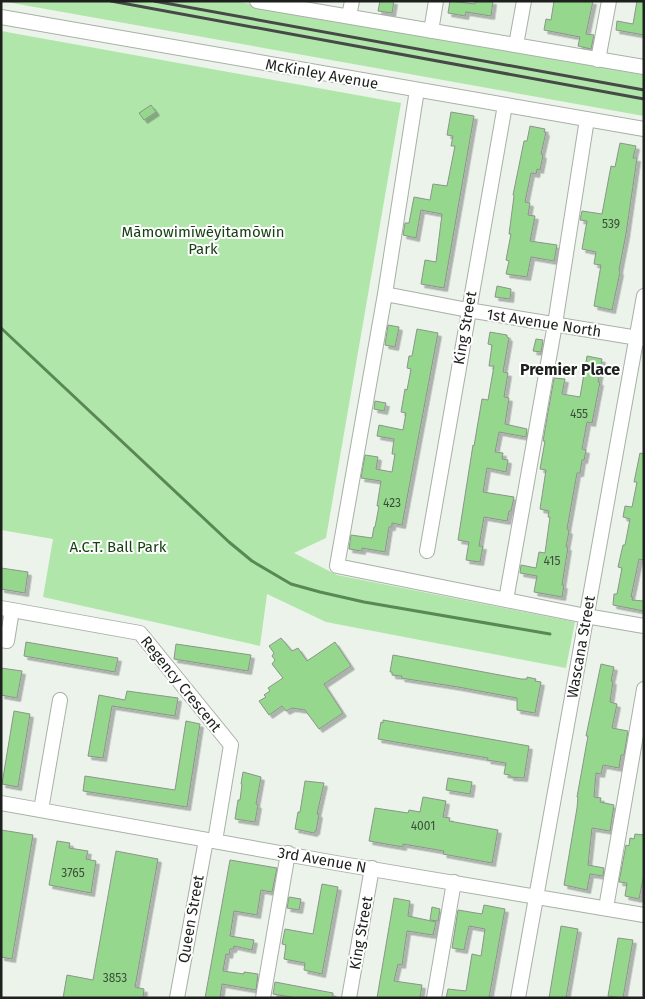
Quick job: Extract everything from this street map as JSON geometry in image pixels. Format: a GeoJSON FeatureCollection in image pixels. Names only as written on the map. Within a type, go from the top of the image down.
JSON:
{"type":"FeatureCollection","features":[{"type":"Feature","properties":{"kind":"street"},"geometry":{"type":"LineString","coordinates":[[349,16],[352,1]]}},
{"type":"Feature","properties":{"kind":"street"},"geometry":{"type":"LineString","coordinates":[[431,31],[436,1]]}},
{"type":"Feature","properties":{"kind":"street"},"geometry":{"type":"LineString","coordinates":[[516,45],[524,1]]}},
{"type":"Feature","properties":{"kind":"street"},"geometry":{"type":"LineString","coordinates":[[598,60],[608,1]]}},
{"type":"Feature","properties":{"kind":"street"},"geometry":{"type":"LineString","coordinates":[[263,2],[644,68]]}},
{"type":"Feature","properties":{"kind":"street","name":"McKinley Avenue"},"geometry":{"type":"LineString","coordinates":[[1,17],[644,129]]}},
{"type":"Feature","properties":{"kind":"street"},"geometry":{"type":"LineString","coordinates":[[416,90],[384,294],[337,566],[644,626]]}},
{"type":"Feature","properties":{"kind":"street","name":"King Street"},"geometry":{"type":"LineString","coordinates":[[427,551],[504,105]]}},
{"type":"Feature","properties":{"kind":"street"},"geometry":{"type":"LineString","coordinates":[[506,600],[554,324],[587,119]]}},
{"type":"Feature","properties":{"kind":"street","name":"1st Avenue North"},"geometry":{"type":"LineString","coordinates":[[384,294],[468,310],[640,338]]}},
{"type":"Feature","properties":{"kind":"street","name":"Wascana Street"},"geometry":{"type":"LineString","coordinates":[[518,998],[586,616],[640,338],[644,296]]}},
{"type":"Feature","properties":{"kind":"street"},"geometry":{"type":"LineString","coordinates":[[1,640],[6,641],[6,609]]}},
{"type":"Feature","properties":{"kind":"street","name":"Regency Crescent"},"geometry":{"type":"LineString","coordinates":[[6,609],[140,633],[231,745],[210,840]]}},
{"type":"Feature","properties":{"kind":"street"},"geometry":{"type":"LineString","coordinates":[[606,908],[644,689]]}},
{"type":"Feature","properties":{"kind":"street"},"geometry":{"type":"LineString","coordinates":[[41,810],[60,700]]}},
{"type":"Feature","properties":{"kind":"street","name":"3rd Avenue N"},"geometry":{"type":"LineString","coordinates":[[1,803],[644,915]]}},
{"type":"Feature","properties":{"kind":"street","name":"Queen Street"},"geometry":{"type":"LineString","coordinates":[[177,998],[210,840]]}},
{"type":"Feature","properties":{"kind":"street"},"geometry":{"type":"LineString","coordinates":[[263,998],[288,854]]}},
{"type":"Feature","properties":{"kind":"street","name":"King Street"},"geometry":{"type":"LineString","coordinates":[[349,998],[372,868]]}},
{"type":"Feature","properties":{"kind":"street"},"geometry":{"type":"LineString","coordinates":[[434,998],[454,882]]}},
{"type":"Feature","properties":{"kind":"green space"},"geometry":{"type":"Polygon","coordinates":[[[1,1],[234,1],[644,75],[644,116],[1,1]]]}},
{"type":"Feature","properties":{"kind":"green space","name":"Māmowimīwēyitamōwin Park"},"geometry":{"type":"Polygon","coordinates":[[[1,31],[401,103],[326,538],[294,553],[337,575],[575,622],[566,668],[326,622],[267,594],[260,646],[43,597],[53,539],[1,530],[1,31]]]}},
{"type":"Feature","properties":{"kind":"building"},"geometry":{"type":"Polygon","coordinates":[[[380,1],[394,1],[392,13],[378,11],[380,1]]]}},
{"type":"Feature","properties":{"kind":"building"},"geometry":{"type":"Polygon","coordinates":[[[450,1],[475,4],[475,1],[493,1],[491,16],[466,12],[465,16],[448,13],[450,1]]]}},
{"type":"Feature","properties":{"kind":"building"},"geometry":{"type":"Polygon","coordinates":[[[554,1],[593,1],[586,34],[594,35],[591,49],[578,46],[580,37],[544,30],[546,19],[551,20],[554,1]]]}},
{"type":"Feature","properties":{"kind":"building"},"geometry":{"type":"Polygon","coordinates":[[[637,1],[644,1],[644,35],[616,30],[617,21],[633,24],[637,1]]]}},
{"type":"Feature","properties":{"kind":"building"},"geometry":{"type":"Polygon","coordinates":[[[151,105],[156,112],[144,120],[139,113],[151,105]]]}},
{"type":"Feature","properties":{"kind":"building"},"geometry":{"type":"Polygon","coordinates":[[[451,112],[474,116],[444,288],[421,284],[425,260],[436,262],[442,214],[421,210],[416,238],[403,235],[405,223],[409,223],[414,197],[430,200],[433,184],[447,186],[455,146],[451,146],[453,136],[447,135],[451,112]]]}},
{"type":"Feature","properties":{"kind":"building"},"geometry":{"type":"Polygon","coordinates":[[[530,126],[545,129],[544,132],[546,132],[541,154],[543,155],[540,170],[537,169],[536,174],[531,173],[525,202],[530,203],[528,215],[535,216],[530,241],[557,245],[554,261],[531,257],[527,277],[506,274],[509,261],[506,260],[511,234],[509,234],[513,195],[524,141],[527,141],[530,126]]]}},
{"type":"Feature","properties":{"kind":"building"},"geometry":{"type":"Polygon","coordinates":[[[620,143],[636,146],[633,158],[637,158],[620,272],[612,310],[594,306],[601,265],[594,264],[596,252],[582,249],[587,221],[580,220],[582,211],[602,214],[611,166],[615,167],[620,143]]]}},
{"type":"Feature","properties":{"kind":"building"},"geometry":{"type":"Polygon","coordinates":[[[497,286],[511,289],[510,299],[495,297],[497,286]]]}},
{"type":"Feature","properties":{"kind":"building"},"geometry":{"type":"Polygon","coordinates":[[[388,325],[399,327],[395,347],[385,345],[388,325]]]}},
{"type":"Feature","properties":{"kind":"building"},"geometry":{"type":"Polygon","coordinates":[[[417,329],[438,333],[402,525],[392,523],[392,527],[389,527],[385,552],[362,548],[362,551],[349,549],[351,535],[372,538],[379,506],[377,506],[381,481],[361,478],[365,455],[378,457],[376,469],[392,472],[395,454],[392,454],[394,439],[377,436],[379,425],[403,430],[406,413],[401,412],[411,369],[407,368],[409,356],[412,356],[417,329]]]}},
{"type":"Feature","properties":{"kind":"building"},"geometry":{"type":"Polygon","coordinates":[[[490,332],[507,335],[509,338],[503,372],[508,373],[504,397],[509,398],[505,424],[527,429],[526,437],[499,432],[495,452],[503,453],[502,459],[508,460],[506,472],[487,468],[483,492],[514,497],[507,521],[484,517],[479,546],[483,546],[480,562],[466,560],[469,542],[458,540],[482,399],[488,400],[494,366],[489,366],[492,345],[488,344],[490,332]]]}},
{"type":"Feature","properties":{"kind":"building"},"geometry":{"type":"Polygon","coordinates":[[[536,339],[543,340],[541,352],[533,351],[536,339]]]}},
{"type":"Feature","properties":{"kind":"building"},"geometry":{"type":"Polygon","coordinates":[[[587,356],[602,359],[598,382],[600,382],[592,423],[587,422],[582,449],[586,450],[580,473],[577,473],[567,529],[569,531],[566,547],[568,547],[562,597],[534,592],[537,576],[520,573],[521,565],[536,568],[539,552],[545,553],[550,517],[548,517],[549,511],[540,509],[546,470],[540,469],[554,378],[565,379],[562,394],[580,397],[587,356]]]}},
{"type":"Feature","properties":{"kind":"building"},"geometry":{"type":"Polygon","coordinates":[[[375,401],[386,403],[384,411],[374,409],[375,401]]]}},
{"type":"Feature","properties":{"kind":"building"},"geometry":{"type":"Polygon","coordinates":[[[640,453],[644,454],[644,560],[639,559],[631,597],[633,597],[632,600],[644,601],[644,611],[613,605],[614,594],[617,594],[622,568],[618,567],[630,519],[623,517],[625,506],[632,507],[637,482],[634,482],[640,453]]]}},
{"type":"Feature","properties":{"kind":"building"},"geometry":{"type":"Polygon","coordinates":[[[1,568],[28,572],[25,593],[1,589],[1,568]]]}},
{"type":"Feature","properties":{"kind":"building"},"geometry":{"type":"Polygon","coordinates":[[[281,638],[292,651],[298,648],[307,661],[335,642],[351,666],[324,684],[343,713],[319,729],[305,710],[292,708],[286,711],[282,706],[269,715],[259,701],[266,697],[264,695],[270,691],[268,688],[283,678],[272,664],[275,660],[272,656],[274,653],[269,646],[281,638]]]}},
{"type":"Feature","properties":{"kind":"building"},"geometry":{"type":"Polygon","coordinates":[[[26,642],[118,658],[115,672],[24,656],[26,642]]]}},
{"type":"Feature","properties":{"kind":"building"},"geometry":{"type":"Polygon","coordinates":[[[176,644],[251,655],[248,671],[174,659],[176,644]]]}},
{"type":"Feature","properties":{"kind":"building"},"geometry":{"type":"Polygon","coordinates":[[[393,655],[521,679],[527,679],[527,677],[536,679],[535,681],[541,682],[535,713],[517,710],[517,698],[392,675],[392,672],[390,672],[393,655]]]}},
{"type":"Feature","properties":{"kind":"building"},"geometry":{"type":"Polygon","coordinates":[[[601,664],[614,667],[610,702],[617,704],[612,728],[628,731],[624,755],[621,755],[619,768],[603,765],[601,774],[596,773],[594,797],[601,798],[600,802],[614,805],[610,831],[592,828],[588,865],[604,868],[603,876],[590,874],[587,890],[564,885],[588,736],[586,736],[601,664]]]}},
{"type":"Feature","properties":{"kind":"building"},"geometry":{"type":"Polygon","coordinates":[[[1,668],[22,671],[17,698],[1,695],[1,668]]]}},
{"type":"Feature","properties":{"kind":"building"},"geometry":{"type":"Polygon","coordinates":[[[127,691],[178,698],[175,716],[112,706],[103,758],[88,756],[99,695],[125,700],[127,691]]]}},
{"type":"Feature","properties":{"kind":"building"},"geometry":{"type":"Polygon","coordinates":[[[14,711],[30,714],[18,787],[2,784],[14,711]]]}},
{"type":"Feature","properties":{"kind":"building"},"geometry":{"type":"Polygon","coordinates":[[[383,720],[529,746],[524,778],[510,777],[510,775],[504,774],[506,763],[487,760],[488,758],[378,739],[383,720]]]}},
{"type":"Feature","properties":{"kind":"building"},"geometry":{"type":"Polygon","coordinates":[[[186,721],[200,724],[187,807],[83,791],[85,776],[175,790],[186,721]]]}},
{"type":"Feature","properties":{"kind":"building"},"geometry":{"type":"Polygon","coordinates":[[[243,772],[261,777],[255,822],[235,819],[238,800],[240,800],[243,772]]]}},
{"type":"Feature","properties":{"kind":"building"},"geometry":{"type":"Polygon","coordinates":[[[448,778],[472,782],[470,794],[446,790],[448,778]]]}},
{"type":"Feature","properties":{"kind":"building"},"geometry":{"type":"Polygon","coordinates":[[[305,781],[324,783],[317,814],[319,814],[316,831],[314,833],[295,829],[305,781]]]}},
{"type":"Feature","properties":{"kind":"building"},"geometry":{"type":"Polygon","coordinates":[[[423,797],[446,801],[443,817],[450,818],[449,821],[498,830],[492,863],[443,854],[444,851],[403,844],[403,847],[369,841],[375,808],[408,813],[409,810],[420,812],[423,797]]]}},
{"type":"Feature","properties":{"kind":"building"},"geometry":{"type":"Polygon","coordinates":[[[1,830],[33,835],[12,959],[1,957],[1,830]]]}},
{"type":"Feature","properties":{"kind":"building"},"geometry":{"type":"Polygon","coordinates":[[[635,834],[644,835],[644,874],[639,899],[625,896],[627,883],[619,882],[626,845],[629,846],[630,838],[634,839],[635,834]]]}},
{"type":"Feature","properties":{"kind":"building"},"geometry":{"type":"Polygon","coordinates":[[[57,841],[70,843],[69,848],[88,851],[86,859],[96,861],[91,893],[49,885],[57,841]]]}},
{"type":"Feature","properties":{"kind":"building"},"geometry":{"type":"Polygon","coordinates":[[[116,851],[158,859],[135,987],[144,989],[143,998],[63,998],[67,975],[93,980],[116,851]]]}},
{"type":"Feature","properties":{"kind":"building"},"geometry":{"type":"Polygon","coordinates":[[[230,860],[277,868],[272,892],[261,890],[257,915],[234,911],[230,936],[254,940],[252,950],[234,946],[233,949],[230,949],[229,955],[226,954],[223,971],[258,974],[256,990],[222,984],[220,998],[205,998],[230,860]]]}},
{"type":"Feature","properties":{"kind":"building"},"geometry":{"type":"Polygon","coordinates":[[[322,884],[338,887],[322,974],[304,970],[305,963],[284,959],[286,945],[282,944],[285,929],[313,934],[322,884]]]}},
{"type":"Feature","properties":{"kind":"building"},"geometry":{"type":"Polygon","coordinates":[[[289,897],[301,899],[299,910],[287,908],[289,897]]]}},
{"type":"Feature","properties":{"kind":"building"},"geometry":{"type":"Polygon","coordinates":[[[394,898],[410,901],[408,916],[436,922],[433,935],[407,931],[402,965],[398,964],[394,981],[422,985],[420,998],[377,998],[394,898]]]}},
{"type":"Feature","properties":{"kind":"building"},"geometry":{"type":"Polygon","coordinates":[[[484,905],[505,909],[489,998],[446,998],[448,989],[466,991],[472,954],[481,956],[485,929],[469,926],[464,950],[452,948],[458,910],[482,914],[484,905]]]}},
{"type":"Feature","properties":{"kind":"building"},"geometry":{"type":"Polygon","coordinates":[[[432,907],[440,909],[438,921],[430,920],[432,907]]]}},
{"type":"Feature","properties":{"kind":"building"},"geometry":{"type":"Polygon","coordinates":[[[561,926],[578,929],[566,998],[549,998],[561,926]]]}},
{"type":"Feature","properties":{"kind":"building"},"geometry":{"type":"Polygon","coordinates":[[[618,938],[633,940],[623,998],[608,996],[618,938]]]}},
{"type":"Feature","properties":{"kind":"building"},"geometry":{"type":"Polygon","coordinates":[[[275,982],[333,993],[333,998],[297,998],[273,994],[275,982]]]}},
{"type":"Feature","properties":{"kind":"waterway"},"geometry":{"type":"LineString","coordinates":[[1,328],[229,542],[252,561],[291,584],[364,602],[550,634]]}},
{"type":"Feature","properties":{"kind":"railway"},"geometry":{"type":"LineString","coordinates":[[111,1],[644,99]]}},
{"type":"Feature","properties":{"kind":"railway"},"geometry":{"type":"LineString","coordinates":[[154,1],[644,90]]}},
{"type":"Feature","properties":{"kind":"district","name":"Premier Place"},"geometry":{"type":"Point","coordinates":[570,369]}},
{"type":"Feature","properties":{"kind":"park label","name":"A.C.T. Ball Park"},"geometry":{"type":"Point","coordinates":[118,547]}}]}
